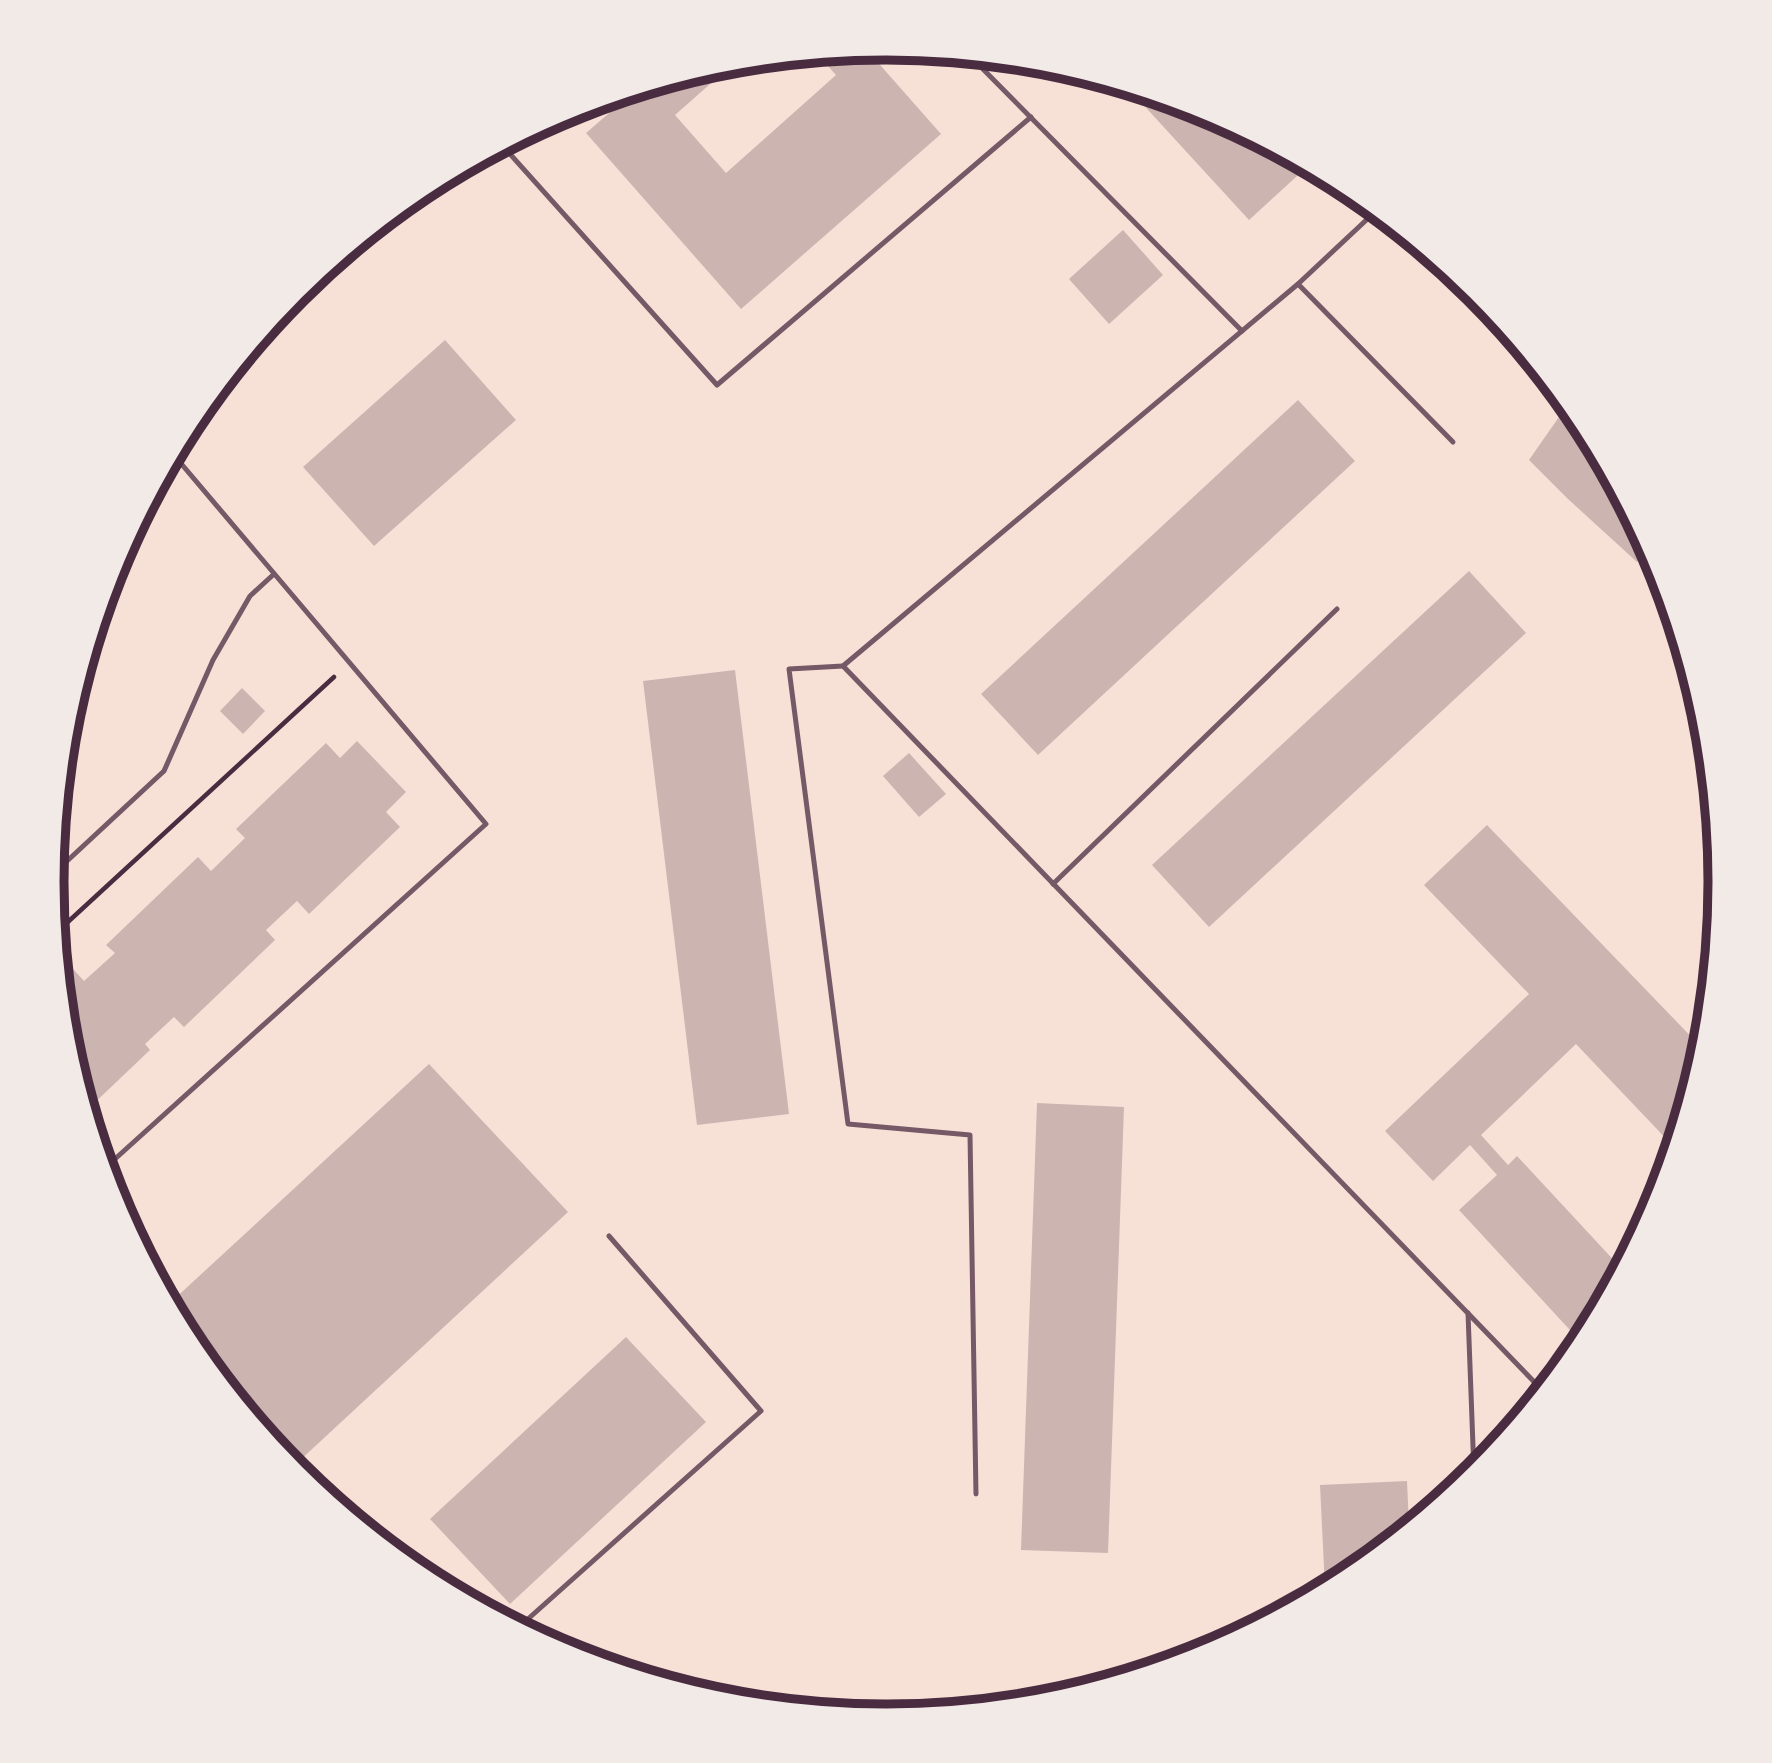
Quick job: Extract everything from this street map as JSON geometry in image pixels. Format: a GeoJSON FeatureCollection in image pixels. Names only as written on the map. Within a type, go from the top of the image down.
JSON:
{"type":"FeatureCollection","features":[{"type":"Feature","properties":{"kind":"lane"},"geometry":{"type":"LineString","coordinates":[[979,65],[1242,331]]}},
{"type":"Feature","properties":{"kind":"lane"},"geometry":{"type":"LineString","coordinates":[[508,152],[717,385],[1031,117]]}},
{"type":"Feature","properties":{"kind":"lane"},"geometry":{"type":"LineString","coordinates":[[976,1494],[970,1135],[848,1124],[789,670],[843,666],[1298,284],[1370,217]]}},
{"type":"Feature","properties":{"kind":"lane"},"geometry":{"type":"LineString","coordinates":[[1298,284],[1453,442]]}},
{"type":"Feature","properties":{"kind":"lane"},"geometry":{"type":"LineString","coordinates":[[113,1160],[486,824],[179,462]]}},
{"type":"Feature","properties":{"kind":"lane"},"geometry":{"type":"LineString","coordinates":[[65,863],[164,771],[213,660],[250,596],[274,574]]}},
{"type":"Feature","properties":{"kind":"lane"},"geometry":{"type":"LineString","coordinates":[[1053,884],[1337,609]]}},
{"type":"Feature","properties":{"kind":"lane"},"geometry":{"type":"LineString","coordinates":[[843,666],[1536,1384]]}},
{"type":"Feature","properties":{"kind":"lane"},"geometry":{"type":"LineString","coordinates":[[526,1621],[761,1411],[609,1236]]}},
{"type":"Feature","properties":{"kind":"lane"},"geometry":{"type":"LineString","coordinates":[[1468,1313],[1473,1456]]}},
{"type":"Feature","properties":{"kind":"path"},"geometry":{"type":"LineString","coordinates":[[66,924],[329,681]]}},
{"type":"Feature","properties":{"kind":"building"},"geometry":{"type":"Polygon","coordinates":[[[876,60],[941,134],[741,309],[586,133],[620,104],[718,77],[675,115],[726,173],[836,75],[824,62],[876,60]]]}},
{"type":"Feature","properties":{"kind":"building"},"geometry":{"type":"Polygon","coordinates":[[[1139,100],[1201,122],[1250,144],[1301,172],[1249,220],[1139,100]]]}},
{"type":"Feature","properties":{"kind":"building"},"geometry":{"type":"Polygon","coordinates":[[[1123,230],[1163,275],[1109,324],[1069,279],[1123,230]]]}},
{"type":"Feature","properties":{"kind":"building"},"geometry":{"type":"Polygon","coordinates":[[[445,340],[516,420],[374,546],[303,467],[445,340]]]}},
{"type":"Feature","properties":{"kind":"building"},"geometry":{"type":"Polygon","coordinates":[[[1298,400],[1355,461],[1038,755],[981,694],[1298,400]]]}},
{"type":"Feature","properties":{"kind":"building"},"geometry":{"type":"Polygon","coordinates":[[[1561,414],[1598,471],[1641,558],[1637,562],[1529,460],[1561,414]]]}},
{"type":"Feature","properties":{"kind":"building"},"geometry":{"type":"Polygon","coordinates":[[[1469,571],[1526,633],[1209,927],[1152,865],[1469,571]]]}},
{"type":"Feature","properties":{"kind":"building"},"geometry":{"type":"Polygon","coordinates":[[[735,670],[789,1114],[697,1125],[643,681],[735,670]]]}},
{"type":"Feature","properties":{"kind":"building"},"geometry":{"type":"Polygon","coordinates":[[[242,688],[265,711],[243,734],[220,711],[242,688]]]}},
{"type":"Feature","properties":{"kind":"building"},"geometry":{"type":"Polygon","coordinates":[[[357,741],[406,792],[386,812],[400,827],[309,914],[297,901],[266,930],[275,940],[184,1027],[174,1017],[145,1044],[150,1050],[95,1103],[80,1042],[69,972],[73,969],[84,981],[115,953],[106,945],[198,857],[211,871],[245,838],[236,829],[326,743],[340,758],[357,741]]]}},
{"type":"Feature","properties":{"kind":"building"},"geometry":{"type":"Polygon","coordinates":[[[909,753],[946,794],[919,817],[883,776],[909,753]]]}},
{"type":"Feature","properties":{"kind":"building"},"geometry":{"type":"Polygon","coordinates":[[[1487,825],[1693,1038],[1666,1139],[1576,1044],[1481,1135],[1508,1165],[1517,1156],[1615,1261],[1572,1333],[1459,1210],[1497,1175],[1470,1145],[1433,1181],[1385,1131],[1529,994],[1424,885],[1487,825]]]}},
{"type":"Feature","properties":{"kind":"building"},"geometry":{"type":"Polygon","coordinates":[[[429,1064],[568,1212],[301,1459],[234,1382],[177,1297],[429,1064]]]}},
{"type":"Feature","properties":{"kind":"building"},"geometry":{"type":"Polygon","coordinates":[[[1037,1103],[1124,1107],[1108,1553],[1021,1550],[1037,1103]]]}},
{"type":"Feature","properties":{"kind":"building"},"geometry":{"type":"Polygon","coordinates":[[[626,1337],[706,1422],[510,1604],[430,1519],[626,1337]]]}},
{"type":"Feature","properties":{"kind":"building"},"geometry":{"type":"Polygon","coordinates":[[[1407,1481],[1409,1516],[1324,1576],[1320,1485],[1407,1481]]]}}]}
